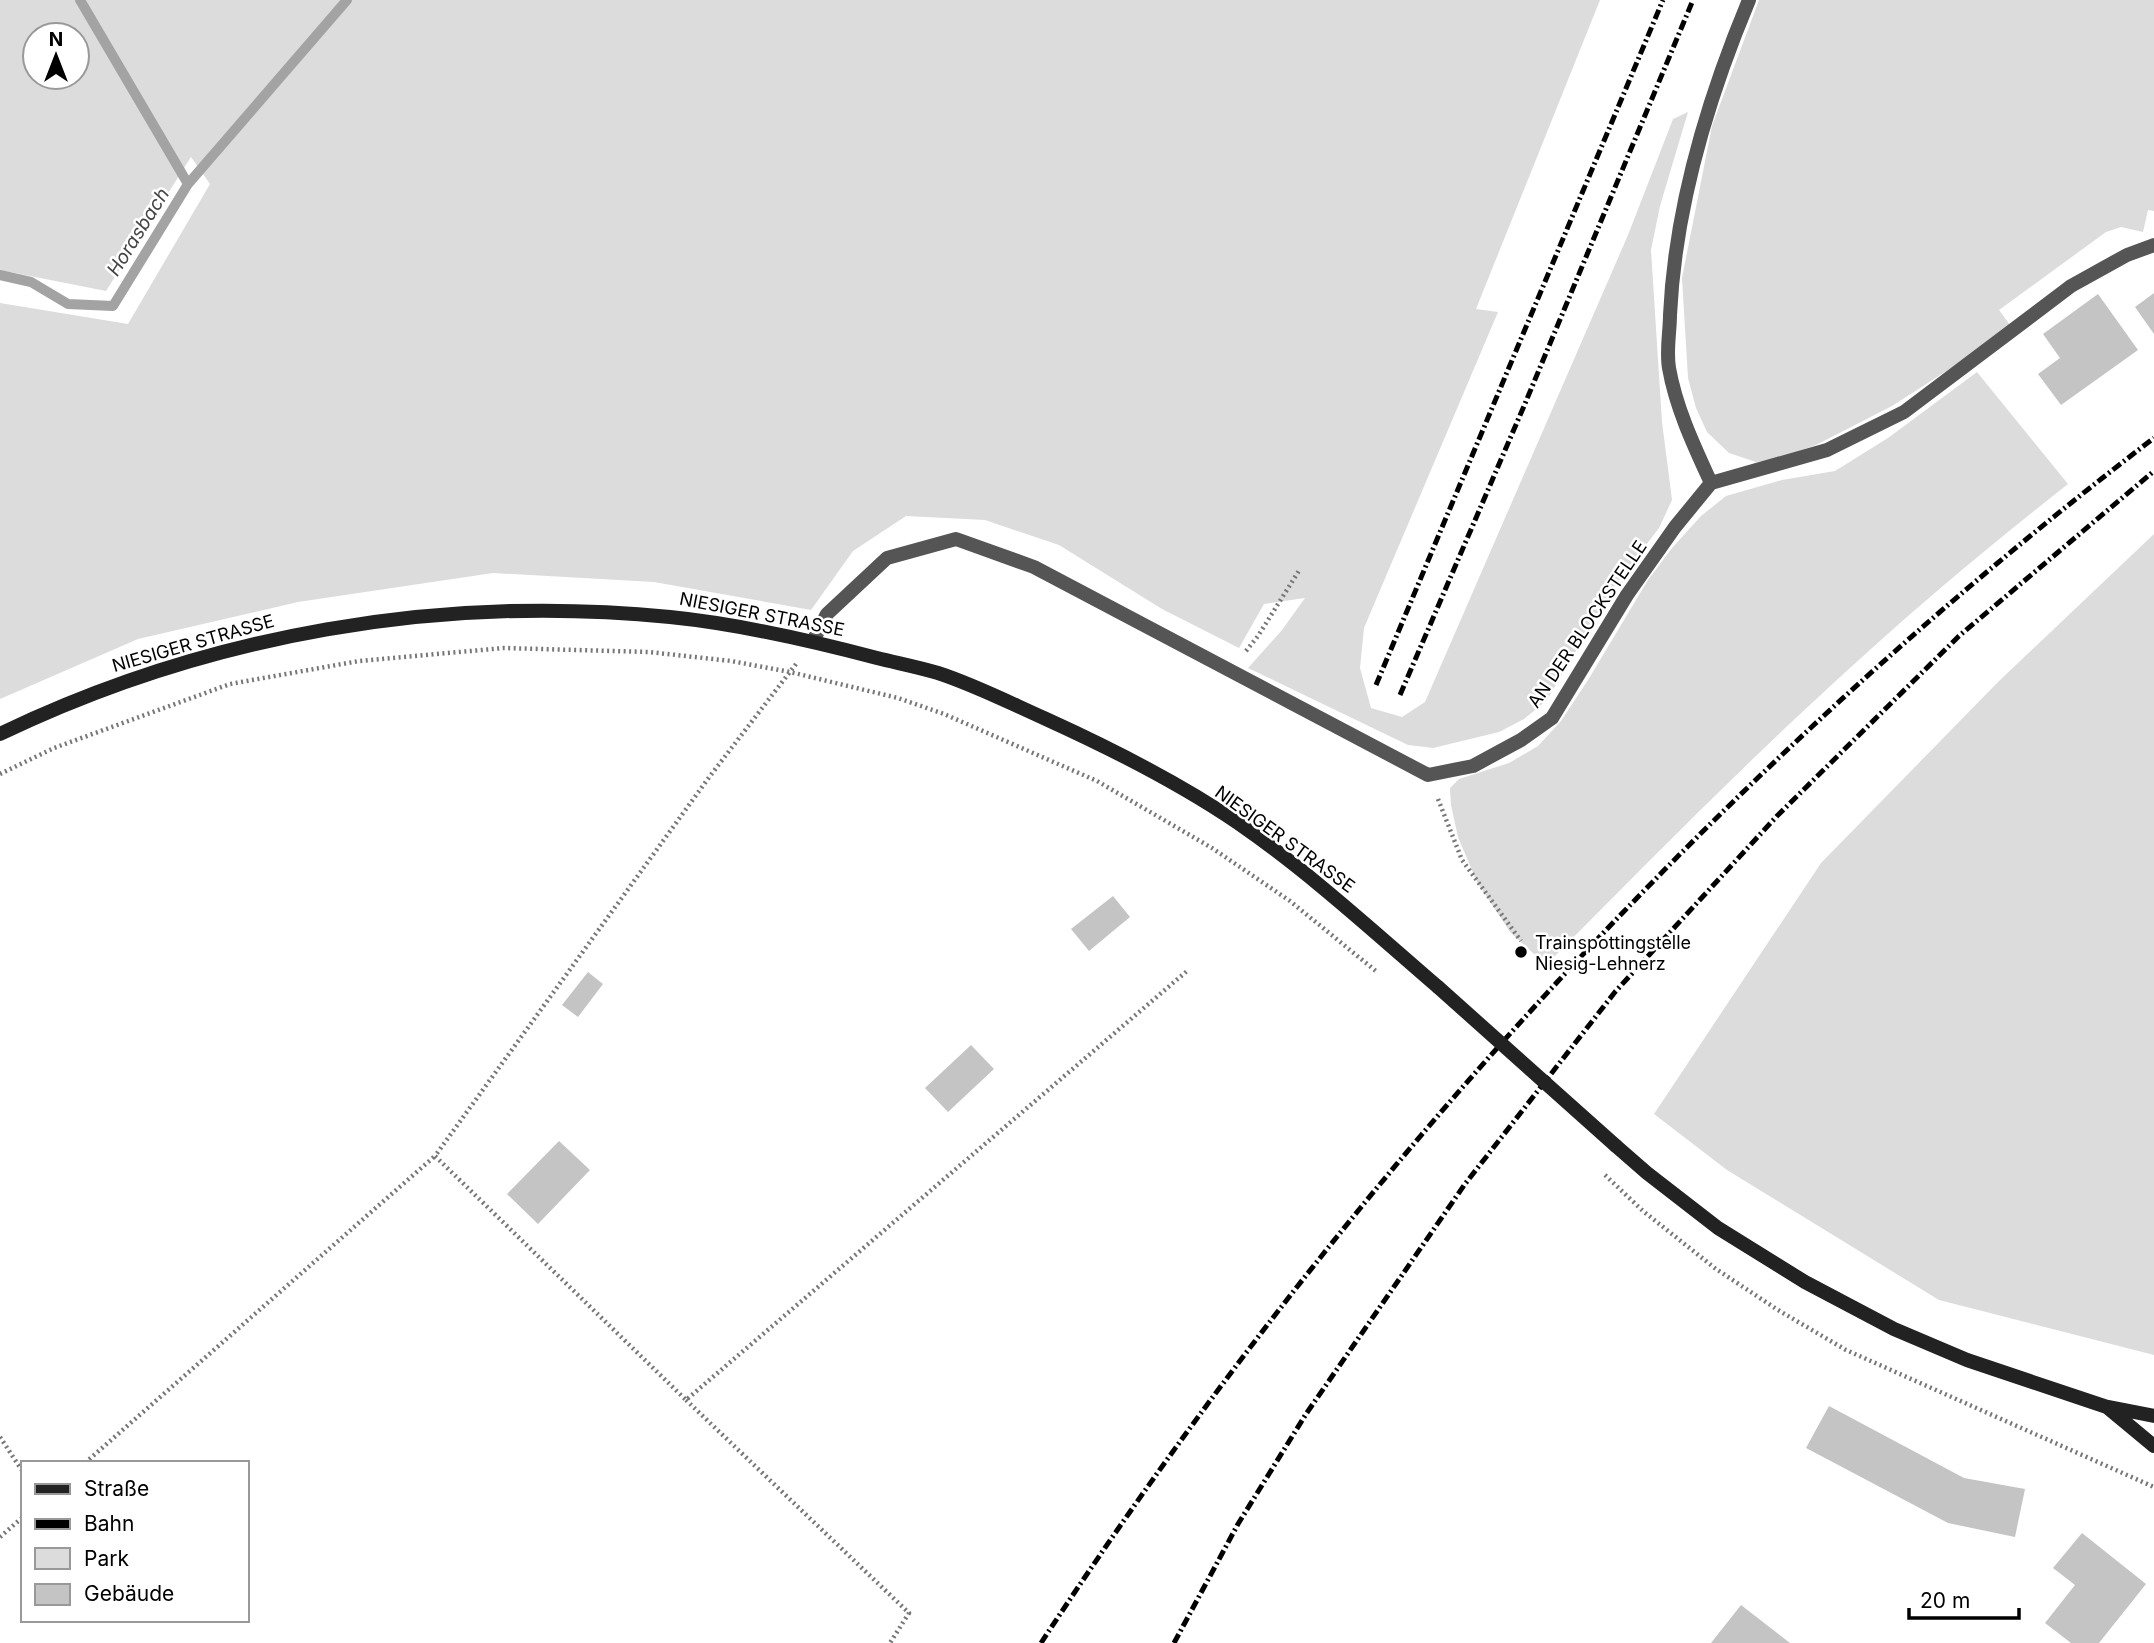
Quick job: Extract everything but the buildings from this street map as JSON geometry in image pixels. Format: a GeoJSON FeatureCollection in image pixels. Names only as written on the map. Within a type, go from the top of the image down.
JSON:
{"type":"FeatureCollection","features":[{"type":"Feature","properties":{"kind":"main road","name":"NIESIGER STRASSE"},"geometry":{"type":"LineString","coordinates":[[0,734],[41,715],[161,669],[306,631],[457,613],[525,610],[671,617],[813,641],[939,674],[1091,739],[1166,779],[1236,822],[1311,877],[1647,1173],[1718,1228],[1805,1282],[1894,1329],[1967,1360],[2107,1407]]}},
{"type":"Feature","properties":{"kind":"main road"},"geometry":{"type":"LineString","coordinates":[[2107,1407],[2154,1416]]}},
{"type":"Feature","properties":{"kind":"main road"},"geometry":{"type":"LineString","coordinates":[[2107,1407],[2154,1446]]}},
{"type":"Feature","properties":{"kind":"street"},"geometry":{"type":"LineString","coordinates":[[1749,0],[1728,50],[1699,138],[1672,276],[1668,366],[1683,421],[1711,483],[1826,450],[1905,412],[2071,286],[2127,255],[2154,245]]}},
{"type":"Feature","properties":{"kind":"street","name":"AN DER BLOCKSTELLE"},"geometry":{"type":"LineString","coordinates":[[1428,775],[1473,766],[1521,740],[1552,718],[1627,594],[1675,527],[1711,483]]}},
{"type":"Feature","properties":{"kind":"street"},"geometry":{"type":"LineString","coordinates":[[813,641],[827,614],[887,558],[956,539],[1034,568],[1428,775]]}},
{"type":"Feature","properties":{"kind":"path"},"geometry":{"type":"LineString","coordinates":[[1229,670],[1258,636],[1300,569]]}},
{"type":"Feature","properties":{"kind":"path"},"geometry":{"type":"LineString","coordinates":[[87,1461],[435,1156],[710,776],[813,641]]}},
{"type":"Feature","properties":{"kind":"path"},"geometry":{"type":"LineString","coordinates":[[0,774],[54,748],[230,684],[359,661],[504,648],[649,652],[731,661],[898,698],[944,715],[1097,782],[1212,848],[1290,901],[1380,975]]}},
{"type":"Feature","properties":{"kind":"path"},"geometry":{"type":"LineString","coordinates":[[1428,775],[1462,860],[1521,941]]}},
{"type":"Feature","properties":{"kind":"path"},"geometry":{"type":"LineString","coordinates":[[686,1400],[1187,971]]}},
{"type":"Feature","properties":{"kind":"path"},"geometry":{"type":"LineString","coordinates":[[435,1156],[909,1613],[890,1643]]}},
{"type":"Feature","properties":{"kind":"path"},"geometry":{"type":"LineString","coordinates":[[0,1437],[21,1469]]}},
{"type":"Feature","properties":{"kind":"path"},"geometry":{"type":"LineString","coordinates":[[0,1537],[21,1519]]}},
{"type":"Feature","properties":{"kind":"green space"},"geometry":{"type":"Polygon","coordinates":[[[0,0],[1600,0],[1476,309],[1498,312],[1364,628],[1360,668],[1371,708],[1402,717],[1425,702],[1628,235],[1673,119],[1688,112],[1660,206],[1651,250],[1662,422],[1672,500],[1659,528],[1613,588],[1547,700],[1524,719],[1499,732],[1433,748],[1408,745],[1248,668],[1282,630],[1305,598],[1264,604],[1239,648],[1162,609],[1059,545],[985,520],[906,516],[853,551],[811,610],[654,582],[493,573],[298,602],[138,639],[0,699],[0,303],[128,324],[210,184],[191,157],[106,291],[0,270],[0,0]]]}},
{"type":"Feature","properties":{"kind":"green space"},"geometry":{"type":"Polygon","coordinates":[[[1759,0],[2154,0],[2154,211],[2148,210],[2143,232],[2121,227],[2106,232],[1999,310],[2010,325],[1965,359],[1892,406],[1816,445],[1777,459],[1756,462],[1729,453],[1707,432],[1696,408],[1688,378],[1682,278],[1712,126],[1759,0]]]}},
{"type":"Feature","properties":{"kind":"green space"},"geometry":{"type":"Polygon","coordinates":[[[1977,372],[2068,484],[1937,591],[1820,695],[1701,809],[1546,965],[1510,932],[1477,882],[1458,837],[1450,788],[1459,779],[1509,763],[1538,746],[1561,721],[1648,580],[1672,548],[1701,516],[1726,496],[1782,480],[1835,471],[1888,438],[1977,372]]]}},
{"type":"Feature","properties":{"kind":"green space"},"geometry":{"type":"Polygon","coordinates":[[[2154,534],[2154,1355],[1939,1300],[1727,1170],[1654,1114],[1821,863],[1998,682],[2154,534]]]}},
{"type":"Feature","properties":{"kind":"waterway","name":"Horasbach"},"geometry":{"type":"LineString","coordinates":[[0,275],[31,282],[68,304],[113,306],[188,184],[80,0]]}},
{"type":"Feature","properties":{"kind":"waterway"},"geometry":{"type":"LineString","coordinates":[[188,184],[347,0]]}},
{"type":"Feature","properties":{"kind":"railway"},"geometry":{"type":"LineString","coordinates":[[1376,685],[1663,0]]}},
{"type":"Feature","properties":{"kind":"railway"},"geometry":{"type":"LineString","coordinates":[[1400,695],[1693,0]]}},
{"type":"Feature","properties":{"kind":"railway"},"geometry":{"type":"LineString","coordinates":[[1041,1643],[1157,1473],[1281,1308],[1410,1148],[1547,993],[1690,845],[1838,702],[1993,567],[2154,438]]}},
{"type":"Feature","properties":{"kind":"railway"},"geometry":{"type":"LineString","coordinates":[[1174,1643],[1238,1524],[1306,1414],[1465,1184],[1615,992],[1777,816],[1959,636],[2154,471]]}},
{"type":"Feature","properties":{"kind":"place","name":"Trainspottingstelle Niesig-Lehnerz"},"geometry":{"type":"Point","coordinates":[1521,952]}}]}
